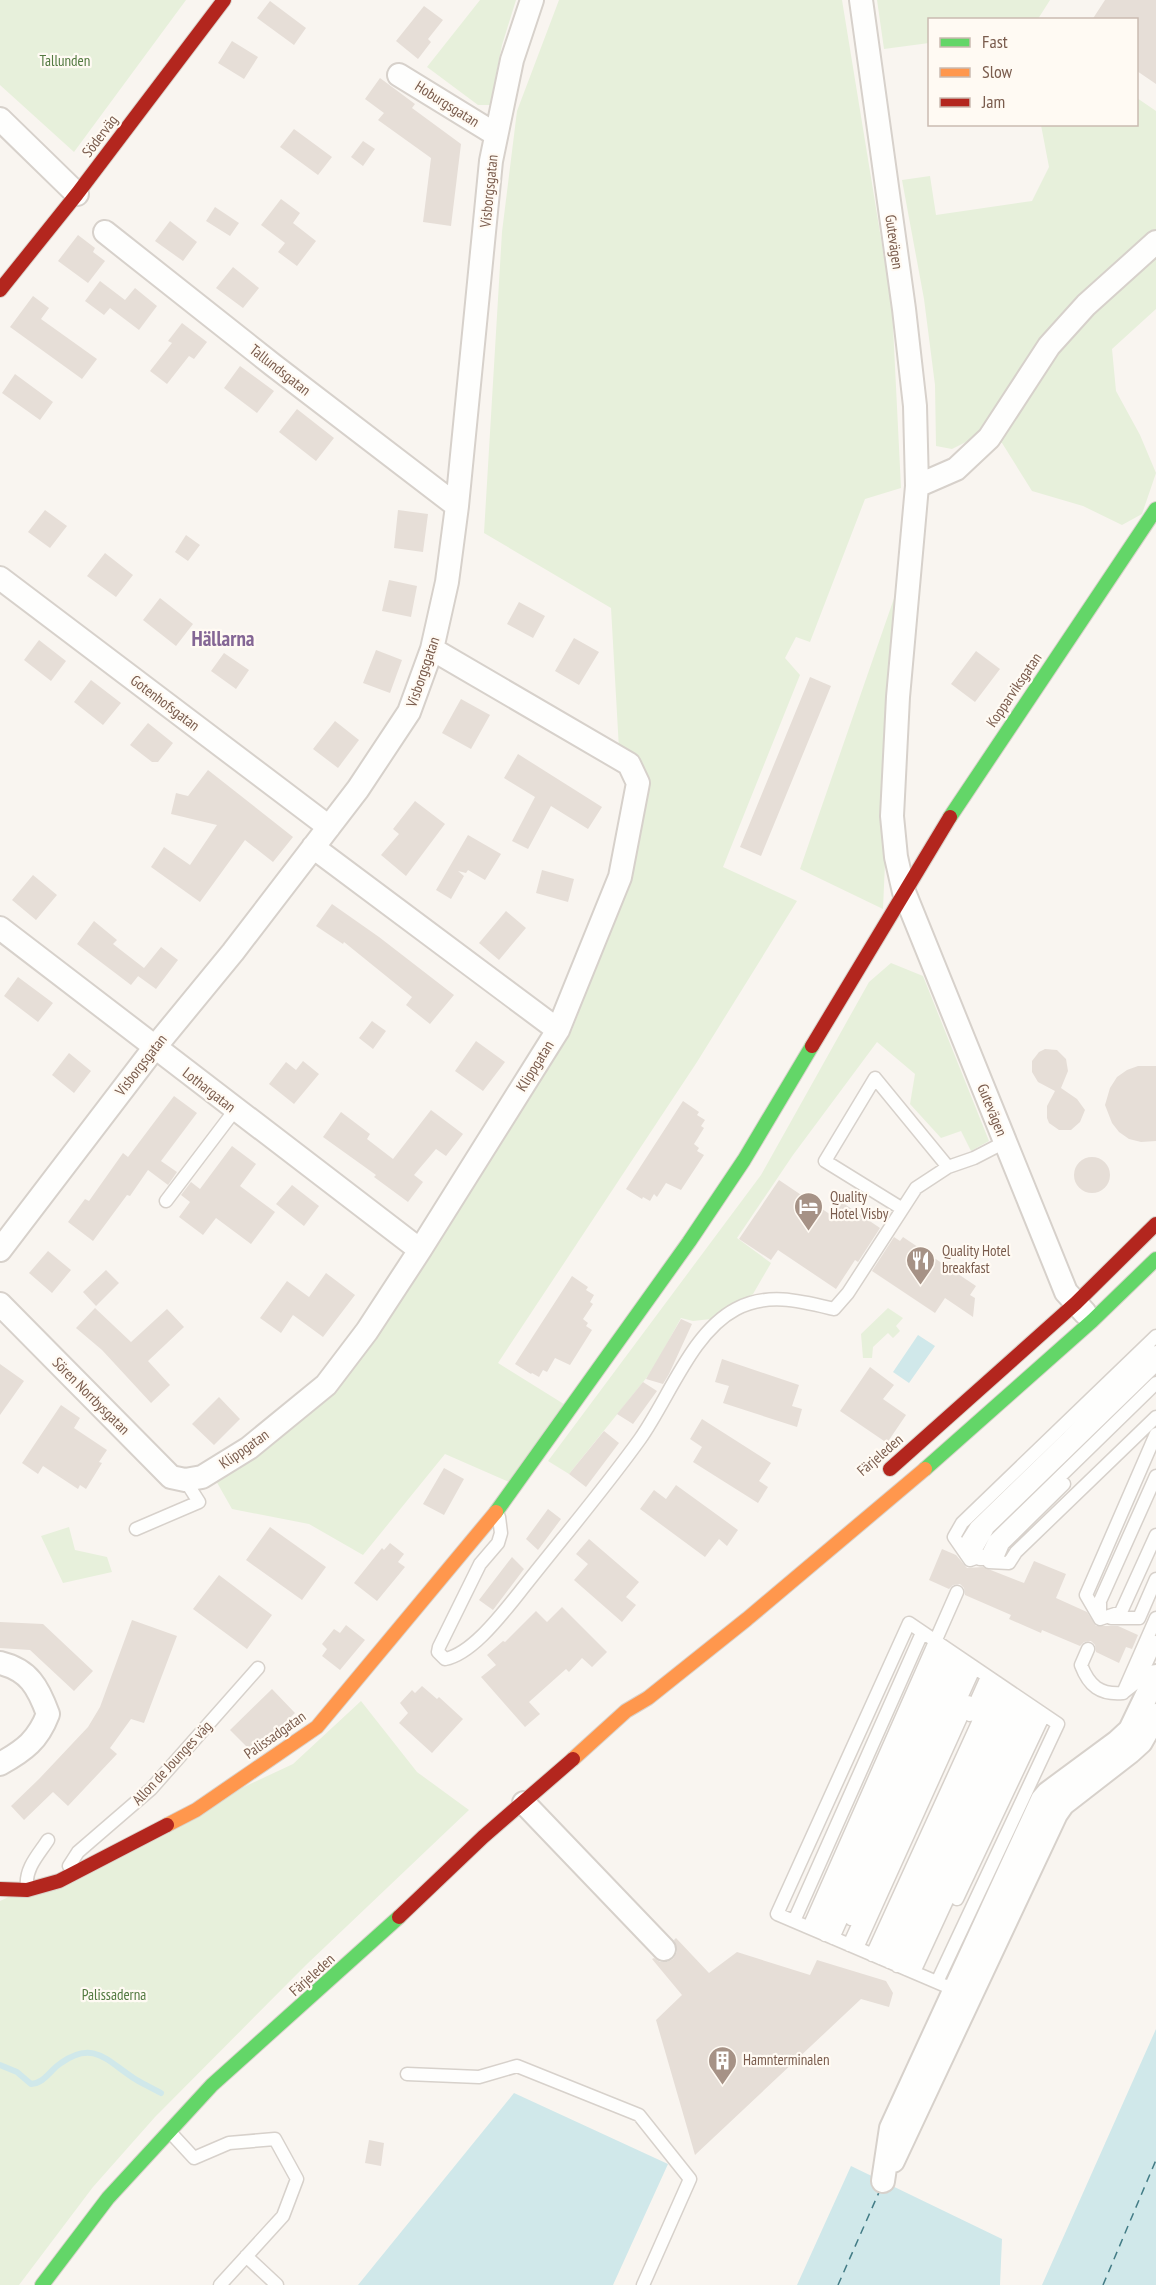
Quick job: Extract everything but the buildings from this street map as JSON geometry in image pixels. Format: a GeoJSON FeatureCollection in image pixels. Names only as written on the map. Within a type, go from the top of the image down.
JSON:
{"type":"FeatureCollection","features":[{"type":"Feature","properties":{"kind":"street","name":"Söderväg"},"geometry":{"type":"LineString","coordinates":[[0,290],[77,194],[224,0]]}},
{"type":"Feature","properties":{"kind":"street","name":"Visborgsgatan"},"geometry":{"type":"LineString","coordinates":[[0,1250],[154,1047],[233,952],[358,789],[409,712],[432,649],[447,582],[457,506],[495,134],[512,60],[532,0]]}},
{"type":"Feature","properties":{"kind":"street","name":"Gutevägen"},"geometry":{"type":"LineString","coordinates":[[861,0],[904,309],[915,406],[917,486],[898,697],[892,816],[896,857],[904,892],[1066,1292],[1092,1321]]}},
{"type":"Feature","properties":{"kind":"street","name":"Hoburgsgatan"},"geometry":{"type":"LineString","coordinates":[[399,75],[495,134]]}},
{"type":"Feature","properties":{"kind":"street"},"geometry":{"type":"LineString","coordinates":[[0,119],[77,194]]}},
{"type":"Feature","properties":{"kind":"street","name":"Tallundsgatan"},"geometry":{"type":"LineString","coordinates":[[105,232],[457,506]]}},
{"type":"Feature","properties":{"kind":"street"},"geometry":{"type":"LineString","coordinates":[[917,486],[956,469],[989,438],[1049,346],[1086,305],[1156,242]]}},
{"type":"Feature","properties":{"kind":"street","name":"Kopparviksgatan"},"geometry":{"type":"LineString","coordinates":[[498,1509],[690,1242],[744,1160],[962,798],[1156,509]]}},
{"type":"Feature","properties":{"kind":"street","name":"Gotenhofsgatan"},"geometry":{"type":"LineString","coordinates":[[0,578],[329,827]]}},
{"type":"Feature","properties":{"kind":"street","name":"Klippgatan"},"geometry":{"type":"LineString","coordinates":[[185,1480],[202,1477],[249,1448],[326,1385],[367,1331],[558,1030],[620,877],[638,783],[629,764],[432,649]]}},
{"type":"Feature","properties":{"kind":"street"},"geometry":{"type":"LineString","coordinates":[[313,847],[558,1030]]}},
{"type":"Feature","properties":{"kind":"street","name":"Lothargatan"},"geometry":{"type":"LineString","coordinates":[[0,928],[420,1250]]}},
{"type":"Feature","properties":{"kind":"street","name":"Färjeleden"},"geometry":{"type":"LineString","coordinates":[[878,1480],[1076,1303],[1156,1224]]}},
{"type":"Feature","properties":{"kind":"street","name":"Färjeleden"},"geometry":{"type":"LineString","coordinates":[[42,2285],[108,2198],[212,2085],[356,1957],[483,1837],[626,1711],[648,1698],[755,1612],[970,1431],[1092,1321],[1156,1259]]}},
{"type":"Feature","properties":{"kind":"street","name":"Sören Norrbysgatan"},"geometry":{"type":"LineString","coordinates":[[0,1304],[171,1477],[185,1480]]}},
{"type":"Feature","properties":{"kind":"street","name":"Palissadgatan"},"geometry":{"type":"LineString","coordinates":[[0,1889],[27,1890],[59,1881],[196,1810],[317,1727],[498,1509]]}},
{"type":"Feature","properties":{"kind":"street"},"geometry":{"type":"LineString","coordinates":[[0,1663],[30,1677],[41,1695],[48,1714],[40,1734],[14,1757],[0,1764]]}},
{"type":"Feature","properties":{"kind":"street"},"geometry":{"type":"LineString","coordinates":[[1156,1676],[1130,1730],[1048,1793],[865,1952],[891,2128],[884,2181],[1056,1814],[1063,1804],[1141,1742],[1156,1715]]}},
{"type":"Feature","properties":{"kind":"street","name":"Färjeleden"},"geometry":{"type":"LineString","coordinates":[[626,1711],[646,1683]]}},
{"type":"Feature","properties":{"kind":"street"},"geometry":{"type":"LineString","coordinates":[[524,1803],[664,1948]]}},
{"type":"Feature","properties":{"kind":"lane"},"geometry":{"type":"LineString","coordinates":[[901,1208],[825,1161],[875,1078],[948,1167]]}},
{"type":"Feature","properties":{"kind":"lane"},"geometry":{"type":"LineString","coordinates":[[166,1202],[235,1110]]}},
{"type":"Feature","properties":{"kind":"lane"},"geometry":{"type":"LineString","coordinates":[[498,1509],[501,1533],[498,1544],[480,1564],[452,1618],[438,1652],[446,1659],[455,1657],[496,1621],[539,1568],[641,1437],[699,1341],[713,1324],[736,1309],[759,1299],[799,1300],[834,1309],[848,1293],[915,1188],[948,1167],[974,1158],[1005,1142]]}},
{"type":"Feature","properties":{"kind":"lane"},"geometry":{"type":"LineString","coordinates":[[970,1560],[954,1537],[962,1523],[1156,1336]]}},
{"type":"Feature","properties":{"kind":"lane"},"geometry":{"type":"LineString","coordinates":[[970,1560],[966,1543],[976,1527],[1156,1352]]}},
{"type":"Feature","properties":{"kind":"lane"},"geometry":{"type":"LineString","coordinates":[[970,1560],[988,1528],[1156,1365]]}},
{"type":"Feature","properties":{"kind":"lane"},"geometry":{"type":"LineString","coordinates":[[970,1560],[988,1554],[995,1540],[1156,1383]]}},
{"type":"Feature","properties":{"kind":"lane"},"geometry":{"type":"LineString","coordinates":[[970,1560],[997,1558],[1003,1544],[1156,1393]]}},
{"type":"Feature","properties":{"kind":"lane"},"geometry":{"type":"LineString","coordinates":[[970,1560],[1009,1563],[1016,1552],[1156,1417]]}},
{"type":"Feature","properties":{"kind":"lane"},"geometry":{"type":"LineString","coordinates":[[1100,1619],[1086,1595],[1156,1434]]}},
{"type":"Feature","properties":{"kind":"lane"},"geometry":{"type":"LineString","coordinates":[[1100,1619],[1100,1601],[1156,1476]]}},
{"type":"Feature","properties":{"kind":"lane"},"geometry":{"type":"LineString","coordinates":[[136,1529],[199,1502],[185,1480]]}},
{"type":"Feature","properties":{"kind":"lane"},"geometry":{"type":"LineString","coordinates":[[1100,1619],[1156,1495]]}},
{"type":"Feature","properties":{"kind":"lane"},"geometry":{"type":"LineString","coordinates":[[1100,1619],[1121,1612],[1156,1535]]}},
{"type":"Feature","properties":{"kind":"lane"},"geometry":{"type":"LineString","coordinates":[[1100,1619],[1130,1613],[1156,1556]]}},
{"type":"Feature","properties":{"kind":"lane"},"geometry":{"type":"LineString","coordinates":[[1100,1619],[1138,1618],[1156,1579]]}},
{"type":"Feature","properties":{"kind":"lane"},"geometry":{"type":"LineString","coordinates":[[865,1952],[985,1676],[957,1592]]}},
{"type":"Feature","properties":{"kind":"lane"},"geometry":{"type":"LineString","coordinates":[[1123,1693],[1156,1618]]}},
{"type":"Feature","properties":{"kind":"lane"},"geometry":{"type":"LineString","coordinates":[[1088,1649],[1081,1665],[1086,1678],[1096,1689],[1110,1694],[1123,1693],[1138,1681],[1156,1642]]}},
{"type":"Feature","properties":{"kind":"lane","name":"Allon de Jounges väg"},"geometry":{"type":"LineString","coordinates":[[59,1881],[78,1852],[151,1789],[258,1668]]}},
{"type":"Feature","properties":{"kind":"lane"},"geometry":{"type":"LineString","coordinates":[[865,1952],[985,1676]]}},
{"type":"Feature","properties":{"kind":"lane"},"geometry":{"type":"LineString","coordinates":[[865,1952],[985,1676]]}},
{"type":"Feature","properties":{"kind":"lane"},"geometry":{"type":"LineString","coordinates":[[865,1952],[985,1676]]}},
{"type":"Feature","properties":{"kind":"lane"},"geometry":{"type":"LineString","coordinates":[[865,1952],[985,1676]]}},
{"type":"Feature","properties":{"kind":"lane"},"geometry":{"type":"LineString","coordinates":[[865,1952],[985,1676]]}},
{"type":"Feature","properties":{"kind":"lane"},"geometry":{"type":"LineString","coordinates":[[865,1952],[985,1676]]}},
{"type":"Feature","properties":{"kind":"lane"},"geometry":{"type":"LineString","coordinates":[[865,1952],[985,1676]]}},
{"type":"Feature","properties":{"kind":"lane"},"geometry":{"type":"LineString","coordinates":[[865,1952],[985,1676]]}},
{"type":"Feature","properties":{"kind":"lane"},"geometry":{"type":"LineString","coordinates":[[27,1890],[26,1877],[48,1840]]}},
{"type":"Feature","properties":{"kind":"lane"},"geometry":{"type":"LineString","coordinates":[[407,2074],[479,2077],[517,2066],[639,2115],[690,2179],[644,2285]]}},
{"type":"Feature","properties":{"kind":"lane"},"geometry":{"type":"LineString","coordinates":[[169,2132],[194,2158],[229,2143],[276,2139],[297,2179],[283,2216],[220,2285]]}},
{"type":"Feature","properties":{"kind":"lane"},"geometry":{"type":"LineString","coordinates":[[246,2256],[278,2285]]}},
{"type":"Feature","properties":{"kind":"green space","name":"Tallunden"},"geometry":{"type":"Polygon","coordinates":[[[0,0],[186,0],[74,152],[0,85],[0,0]]]}},
{"type":"Feature","properties":{"kind":"green space"},"geometry":{"type":"Polygon","coordinates":[[[480,0],[516,0],[502,45],[490,105],[478,105],[427,67],[480,0]]]}},
{"type":"Feature","properties":{"kind":"green space"},"geometry":{"type":"Polygon","coordinates":[[[559,0],[842,0],[892,306],[901,488],[865,499],[810,642],[796,637],[785,658],[800,675],[723,867],[797,901],[697,1062],[498,1363],[567,1406],[509,1482],[445,1454],[363,1555],[309,1524],[232,1509],[215,1479],[251,1457],[428,1255],[572,1030],[629,879],[646,783],[619,749],[611,608],[484,533],[502,232],[517,111],[559,0]]]}},
{"type":"Feature","properties":{"kind":"green space"},"geometry":{"type":"Polygon","coordinates":[[[877,0],[1050,0],[1039,18],[928,18],[928,43],[884,49],[877,0]]]}},
{"type":"Feature","properties":{"kind":"green space"},"geometry":{"type":"Polygon","coordinates":[[[1138,99],[1156,111],[1156,309],[1112,349],[1116,391],[1140,435],[1156,473],[1142,514],[1122,525],[1083,506],[1032,491],[1002,443],[974,438],[952,449],[936,446],[935,385],[924,299],[902,180],[930,176],[936,215],[1032,201],[1049,167],[1041,126],[1138,126],[1138,99]]]}},
{"type":"Feature","properties":{"kind":"green space"},"geometry":{"type":"Polygon","coordinates":[[[899,584],[893,678],[883,909],[800,869],[899,584]]]}},
{"type":"Feature","properties":{"kind":"green space"},"geometry":{"type":"Polygon","coordinates":[[[891,963],[923,976],[989,1141],[971,1151],[961,1131],[941,1138],[910,1104],[915,1074],[877,1042],[793,1155],[737,1238],[771,1263],[753,1294],[711,1319],[693,1321],[681,1318],[652,1371],[569,1474],[548,1461],[761,1175],[869,982],[891,963]]]}},
{"type":"Feature","properties":{"kind":"green space"},"geometry":{"type":"Polygon","coordinates":[[[888,1308],[903,1318],[896,1326],[900,1331],[893,1338],[888,1333],[873,1347],[872,1358],[863,1358],[861,1334],[888,1308]]]}},
{"type":"Feature","properties":{"kind":"green space"},"geometry":{"type":"Polygon","coordinates":[[[69,1527],[75,1550],[107,1557],[112,1572],[63,1583],[41,1536],[69,1527]]]}},
{"type":"Feature","properties":{"kind":"green space","name":"Palissaderna"},"geometry":{"type":"Polygon","coordinates":[[[361,1701],[417,1772],[469,1810],[306,1965],[155,2117],[93,2187],[19,2285],[0,2285],[0,1901],[293,1764],[361,1701]]]}},
{"type":"Feature","properties":{"kind":"water"},"geometry":{"type":"Polygon","coordinates":[[[918,1335],[935,1346],[909,1383],[893,1372],[918,1335]]]}},
{"type":"Feature","properties":{"kind":"water"},"geometry":{"type":"Polygon","coordinates":[[[1156,2029],[1156,2285],[1042,2285],[1156,2029]]]}},
{"type":"Feature","properties":{"kind":"water"},"geometry":{"type":"Polygon","coordinates":[[[514,2093],[668,2164],[613,2285],[358,2285],[514,2093]]]}},
{"type":"Feature","properties":{"kind":"water"},"geometry":{"type":"Polygon","coordinates":[[[851,2166],[1002,2239],[1000,2285],[797,2285],[851,2166]]]}},
{"type":"Feature","properties":{"kind":"waterway"},"geometry":{"type":"LineString","coordinates":[[0,2065],[17,2072],[31,2084],[40,2081],[73,2056],[92,2053],[108,2060],[135,2079],[161,2093]]}},
{"type":"Feature","properties":{"kind":"ferry route"},"geometry":{"type":"LineString","coordinates":[[1103,2285],[1156,2160]]}},
{"type":"Feature","properties":{"kind":"ferry route"},"geometry":{"type":"LineString","coordinates":[[838,2285],[880,2190]]}},
{"type":"Feature","properties":{"kind":"traffic: fast"},"geometry":{"type":"LineString","coordinates":[[950,817],[1156,509]]}},
{"type":"Feature","properties":{"kind":"traffic: fast"},"geometry":{"type":"LineString","coordinates":[[496,1512],[689,1242],[744,1160],[812,1046]]}},
{"type":"Feature","properties":{"kind":"traffic: fast"},"geometry":{"type":"LineString","coordinates":[[925,1469],[1092,1321],[1156,1259]]}},
{"type":"Feature","properties":{"kind":"traffic: fast"},"geometry":{"type":"LineString","coordinates":[[42,2285],[108,2198],[212,2085],[399,1917]]}},
{"type":"Feature","properties":{"kind":"traffic: slow"},"geometry":{"type":"LineString","coordinates":[[573,1759],[626,1711],[648,1698],[747,1619],[925,1469]]}},
{"type":"Feature","properties":{"kind":"traffic: slow"},"geometry":{"type":"LineString","coordinates":[[167,1825],[196,1810],[317,1727],[496,1512]]}},
{"type":"Feature","properties":{"kind":"traffic: jam"},"geometry":{"type":"LineString","coordinates":[[0,290],[77,194],[224,0]]}},
{"type":"Feature","properties":{"kind":"traffic: jam"},"geometry":{"type":"LineString","coordinates":[[812,1046],[950,817]]}},
{"type":"Feature","properties":{"kind":"traffic: jam"},"geometry":{"type":"LineString","coordinates":[[890,1469],[1076,1303],[1156,1224]]}},
{"type":"Feature","properties":{"kind":"traffic: jam"},"geometry":{"type":"LineString","coordinates":[[399,1917],[483,1837],[573,1759]]}},
{"type":"Feature","properties":{"kind":"traffic: jam"},"geometry":{"type":"LineString","coordinates":[[0,1889],[27,1890],[59,1881],[167,1825]]}},
{"type":"Feature","properties":{"kind":"place","name":"Quality Hotel Visby"},"geometry":{"type":"Point","coordinates":[809,1232]}},
{"type":"Feature","properties":{"kind":"place","name":"Quality Hotel breakfast"},"geometry":{"type":"Point","coordinates":[921,1286]}},
{"type":"Feature","properties":{"kind":"place","name":"Hamnterminalen"},"geometry":{"type":"Point","coordinates":[722,2086]}},
{"type":"Feature","properties":{"kind":"district","name":"Hällarna"},"geometry":{"type":"Point","coordinates":[223,639]}}]}
